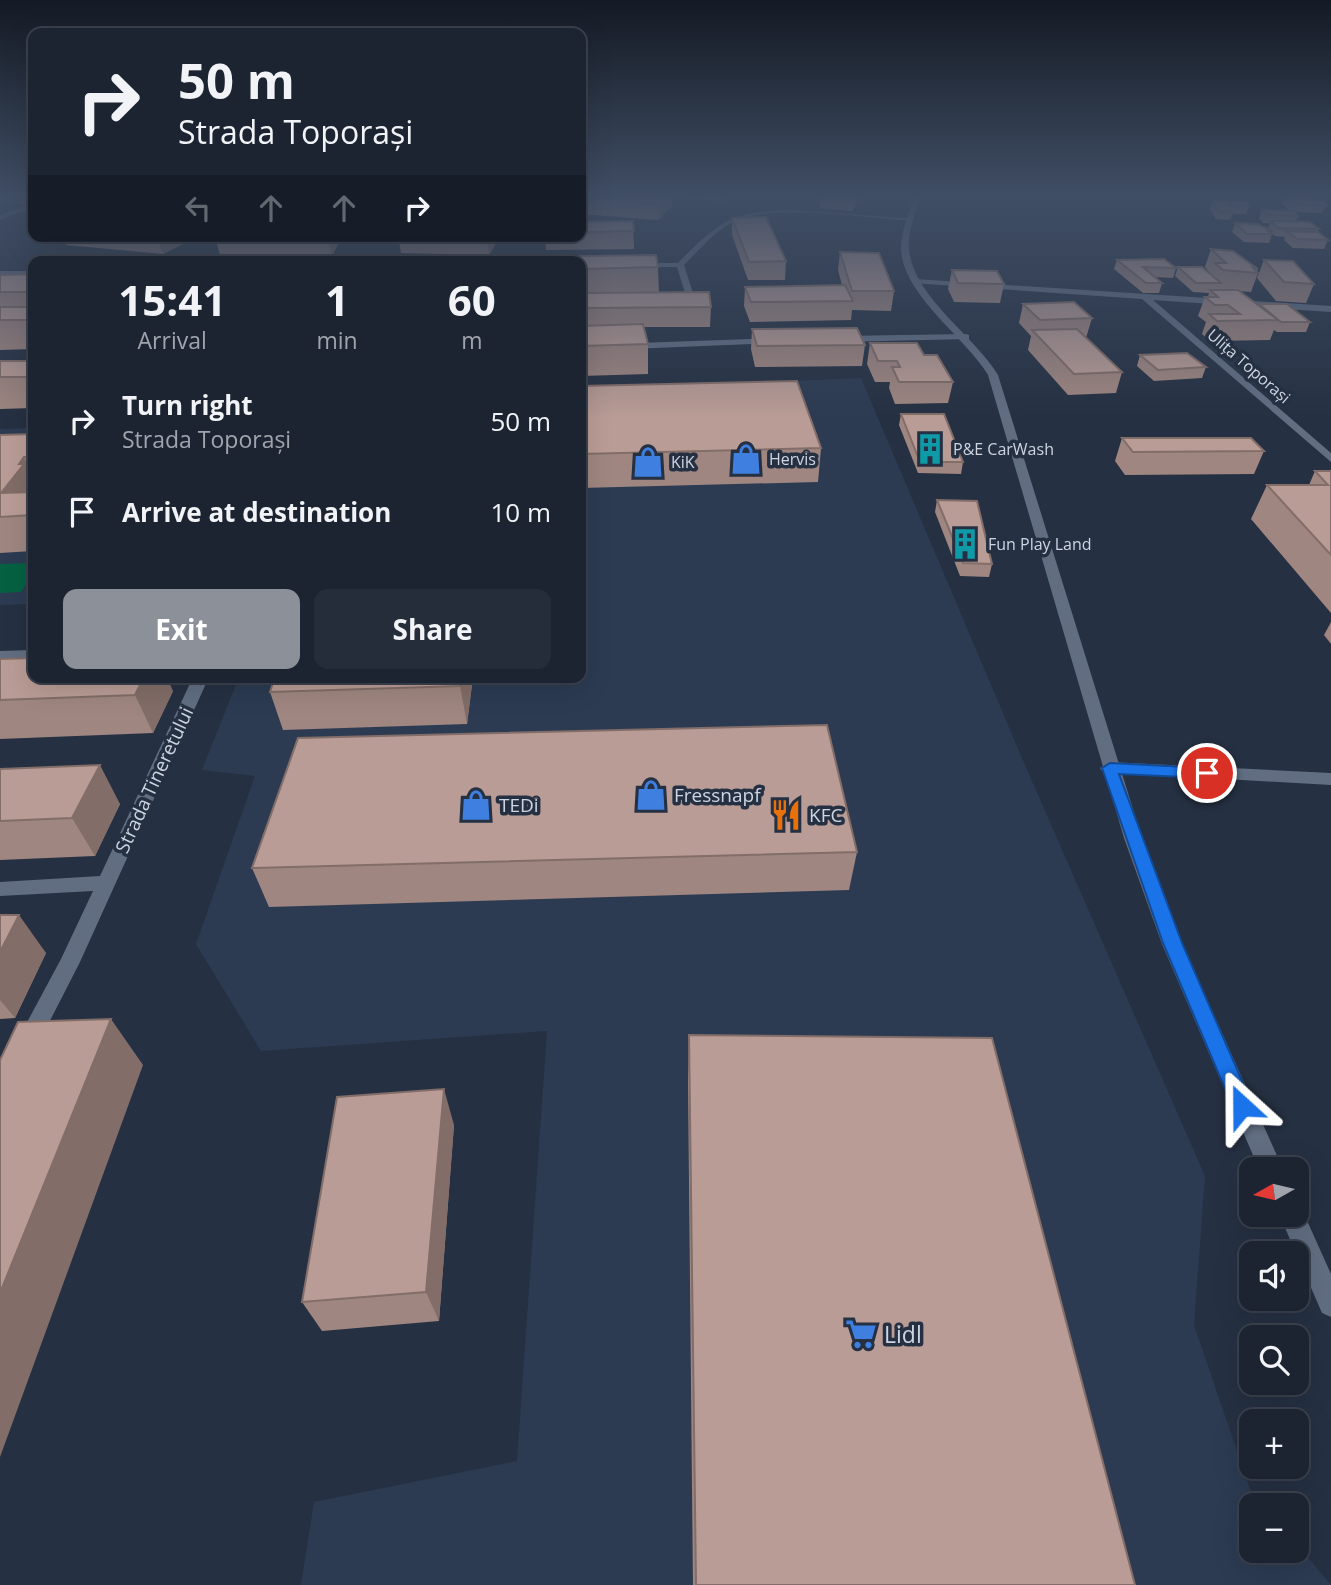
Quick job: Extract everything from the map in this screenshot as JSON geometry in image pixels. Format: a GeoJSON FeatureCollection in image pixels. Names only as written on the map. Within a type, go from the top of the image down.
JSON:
{"type":"FeatureCollection","features":[{"type":"Feature","properties":{"kind":"street"},"geometry":{"type":"LineString","coordinates":[[661,303],[685,299],[689,293],[682,271]]}},
{"type":"Feature","properties":{"kind":"street"},"geometry":{"type":"LineString","coordinates":[[912,271],[915,281],[987,361],[993,375],[1110,768],[1172,943],[1266,1157]]}},
{"type":"Feature","properties":{"kind":"street"},"geometry":{"type":"LineString","coordinates":[[0,273],[28,272]]}},
{"type":"Feature","properties":{"kind":"street"},"geometry":{"type":"LineString","coordinates":[[915,281],[1331,309]]}},
{"type":"Feature","properties":{"kind":"street","name":"Ulița Toporași"},"geometry":{"type":"LineString","coordinates":[[1145,297],[1331,459]]}},
{"type":"Feature","properties":{"kind":"street"},"geometry":{"type":"LineString","coordinates":[[834,339],[966,337]]}},
{"type":"Feature","properties":{"kind":"street"},"geometry":{"type":"LineString","coordinates":[[586,348],[781,340]]}},
{"type":"Feature","properties":{"kind":"street"},"geometry":{"type":"LineString","coordinates":[[0,656],[28,655]]}},
{"type":"Feature","properties":{"kind":"street","name":"Strada Tineretului"},"geometry":{"type":"LineString","coordinates":[[20,1056],[70,962],[198,683]]}},
{"type":"Feature","properties":{"kind":"street"},"geometry":{"type":"LineString","coordinates":[[1110,768],[1331,779]]}},
{"type":"Feature","properties":{"kind":"street"},"geometry":{"type":"LineString","coordinates":[[0,889],[106,883]]}},
{"type":"Feature","properties":{"kind":"street"},"geometry":{"type":"LineString","coordinates":[[1297,1227],[1331,1304]]}},
{"type":"Feature","properties":{"kind":"shaded area"},"geometry":{"type":"Polygon","coordinates":[[[861,378],[1028,772],[1205,1176],[1194,1325],[1239,1457],[1239,1479],[1247,1479],[1253,1493],[1239,1493],[1239,1563],[1309,1563],[1309,1558],[1331,1585],[301,1585],[314,1502],[517,1461],[547,1031],[261,1051],[196,944],[255,776],[202,770],[237,683],[586,683],[586,390],[861,378]]]}},
{"type":"Feature","properties":{"kind":"shaded area"},"geometry":{"type":"Polygon","coordinates":[[[28,428],[28,604],[0,605],[0,429],[28,428]]]}},
{"type":"Feature","properties":{"kind":"green space"},"geometry":{"type":"Polygon","coordinates":[[[28,563],[28,582],[21,592],[0,593],[0,564],[28,563]]]}},
{"type":"Feature","properties":{"kind":"building"},"geometry":{"type":"Polygon","coordinates":[[[846,271],[886,271],[894,291],[852,291],[846,271]]]}},
{"type":"Feature","properties":{"kind":"building"},"geometry":{"type":"Polygon","coordinates":[[[952,271],[997,271],[1004,284],[958,283],[952,271]]]}},
{"type":"Feature","properties":{"kind":"building"},"geometry":{"type":"Polygon","coordinates":[[[1131,271],[1148,271],[1162,283],[1146,283],[1131,271]]]}},
{"type":"Feature","properties":{"kind":"building"},"geometry":{"type":"Polygon","coordinates":[[[1182,271],[1207,271],[1221,283],[1196,283],[1182,271]]]}},
{"type":"Feature","properties":{"kind":"building"},"geometry":{"type":"Polygon","coordinates":[[[1274,271],[1302,271],[1314,284],[1284,282],[1274,271]]]}},
{"type":"Feature","properties":{"kind":"building"},"geometry":{"type":"Polygon","coordinates":[[[28,274],[28,292],[0,292],[0,275],[28,274]]]}},
{"type":"Feature","properties":{"kind":"building"},"geometry":{"type":"Polygon","coordinates":[[[845,285],[853,301],[751,302],[745,287],[845,285]]]}},
{"type":"Feature","properties":{"kind":"building"},"geometry":{"type":"Polygon","coordinates":[[[1210,290],[1238,290],[1278,320],[1217,321],[1209,314],[1240,314],[1228,305],[1215,305],[1205,297],[1218,297],[1210,290]]]}},
{"type":"Feature","properties":{"kind":"building"},"geometry":{"type":"Polygon","coordinates":[[[709,292],[711,307],[586,308],[586,293],[709,292]]]}},
{"type":"Feature","properties":{"kind":"building"},"geometry":{"type":"Polygon","coordinates":[[[1074,302],[1092,318],[1040,320],[1023,304],[1074,302]]]}},
{"type":"Feature","properties":{"kind":"building"},"geometry":{"type":"Polygon","coordinates":[[[1259,304],[1287,304],[1310,322],[1281,322],[1259,304]]]}},
{"type":"Feature","properties":{"kind":"building"},"geometry":{"type":"Polygon","coordinates":[[[0,307],[28,307],[28,320],[0,320],[0,307]]]}},
{"type":"Feature","properties":{"kind":"building"},"geometry":{"type":"Polygon","coordinates":[[[643,324],[648,344],[586,346],[586,326],[643,324]]]}},
{"type":"Feature","properties":{"kind":"building"},"geometry":{"type":"Polygon","coordinates":[[[857,328],[865,345],[757,346],[752,329],[857,328]]]}},
{"type":"Feature","properties":{"kind":"building"},"geometry":{"type":"Polygon","coordinates":[[[1077,329],[1122,372],[1074,374],[1032,330],[1077,329]]]}},
{"type":"Feature","properties":{"kind":"building"},"geometry":{"type":"Polygon","coordinates":[[[870,343],[917,343],[924,355],[937,355],[953,382],[899,382],[892,367],[900,367],[897,361],[878,361],[870,343]]]}},
{"type":"Feature","properties":{"kind":"building"},"geometry":{"type":"Polygon","coordinates":[[[1187,353],[1206,367],[1158,370],[1140,355],[1187,353]]]}},
{"type":"Feature","properties":{"kind":"building"},"geometry":{"type":"Polygon","coordinates":[[[0,361],[28,361],[28,377],[0,377],[0,361]]]}},
{"type":"Feature","properties":{"kind":"building"},"geometry":{"type":"Polygon","coordinates":[[[797,381],[821,448],[586,454],[586,386],[797,381]]]}},
{"type":"Feature","properties":{"kind":"building","name":"P&E CarWash"},"geometry":{"type":"Polygon","coordinates":[[[901,414],[944,414],[963,462],[920,462],[901,414]]]}},
{"type":"Feature","properties":{"kind":"building"},"geometry":{"type":"Polygon","coordinates":[[[28,434],[28,457],[24,457],[19,464],[24,464],[1,493],[28,492],[28,515],[0,517],[0,435],[28,434]]]}},
{"type":"Feature","properties":{"kind":"building"},"geometry":{"type":"Polygon","coordinates":[[[1122,438],[1251,438],[1264,451],[1133,452],[1122,438]]]}},
{"type":"Feature","properties":{"kind":"building"},"geometry":{"type":"Polygon","coordinates":[[[1315,471],[1331,471],[1331,555],[1267,485],[1328,485],[1315,471]]]}},
{"type":"Feature","properties":{"kind":"building","name":"Fun Play Land"},"geometry":{"type":"Polygon","coordinates":[[[937,500],[977,501],[992,564],[963,563],[937,500]]]}},
{"type":"Feature","properties":{"kind":"building"},"geometry":{"type":"Polygon","coordinates":[[[28,658],[28,683],[141,683],[135,695],[0,700],[0,659],[28,658]]]}},
{"type":"Feature","properties":{"kind":"building"},"geometry":{"type":"Polygon","coordinates":[[[273,683],[460,683],[460,686],[270,692],[273,683]]]}},
{"type":"Feature","properties":{"kind":"building"},"geometry":{"type":"Polygon","coordinates":[[[827,725],[857,852],[252,868],[298,738],[827,725]]]}},
{"type":"Feature","properties":{"kind":"building"},"geometry":{"type":"Polygon","coordinates":[[[100,765],[72,818],[0,821],[0,769],[100,765]]]}},
{"type":"Feature","properties":{"kind":"building"},"geometry":{"type":"Polygon","coordinates":[[[0,915],[19,915],[0,952],[0,915]]]}},
{"type":"Feature","properties":{"kind":"building"},"geometry":{"type":"Polygon","coordinates":[[[111,1019],[0,1293],[0,1060],[18,1022],[111,1019]]]}},
{"type":"Feature","properties":{"kind":"building","name":"Lidl"},"geometry":{"type":"Polygon","coordinates":[[[689,1035],[992,1038],[1135,1585],[696,1585],[689,1035]]]}},
{"type":"Feature","properties":{"kind":"building"},"geometry":{"type":"Polygon","coordinates":[[[444,1089],[426,1292],[302,1302],[337,1097],[444,1089]]]}},
{"type":"Feature","properties":{"kind":"place","name":"P&E CarWash"},"geometry":{"type":"Point","coordinates":[930,449]}},
{"type":"Feature","properties":{"kind":"place","name":"Hervis"},"geometry":{"type":"Point","coordinates":[746,459]}},
{"type":"Feature","properties":{"kind":"place","name":"KiK"},"geometry":{"type":"Point","coordinates":[648,462]}},
{"type":"Feature","properties":{"kind":"place","name":"Fun Play Land"},"geometry":{"type":"Point","coordinates":[965,544]}},
{"type":"Feature","properties":{"kind":"place","name":"Fressnapf"},"geometry":{"type":"Point","coordinates":[651,795]}},
{"type":"Feature","properties":{"kind":"place","name":"TEDi"},"geometry":{"type":"Point","coordinates":[476,805]}},
{"type":"Feature","properties":{"kind":"place","name":"KFC"},"geometry":{"type":"Point","coordinates":[786,815]}},
{"type":"Feature","properties":{"kind":"place","name":"Lidl"},"geometry":{"type":"Point","coordinates":[861,1334]}},
{"type":"Feature","properties":{"kind":"route"},"geometry":{"type":"LineString","coordinates":[[1207,773],[1110,768],[1172,943],[1242,1106]]}}]}
